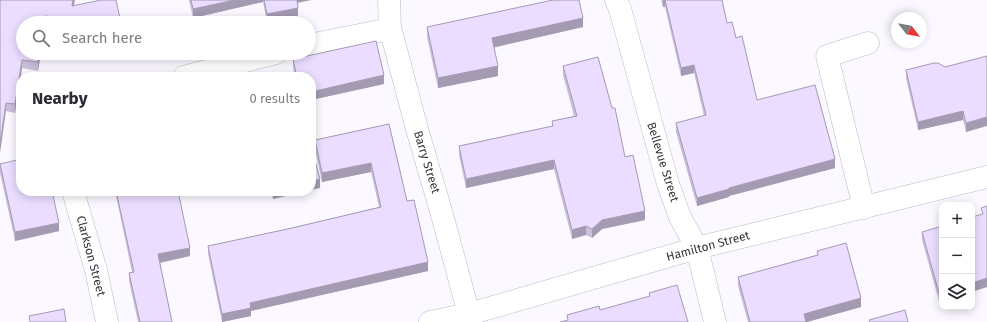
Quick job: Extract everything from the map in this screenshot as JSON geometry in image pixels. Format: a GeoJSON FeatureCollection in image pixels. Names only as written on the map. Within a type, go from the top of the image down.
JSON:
{"type":"FeatureCollection","features":[{"type":"Feature","properties":{"kind":"street","name":"Barry Street"},"geometry":{"type":"LineString","coordinates":[[389,0],[390,29],[470,318]]}},
{"type":"Feature","properties":{"kind":"street","name":"Bellevue Street"},"geometry":{"type":"LineString","coordinates":[[616,0],[620,9],[668,184],[680,217],[697,248],[715,322]]}},
{"type":"Feature","properties":{"kind":"street"},"geometry":{"type":"LineString","coordinates":[[316,45],[390,29]]}},
{"type":"Feature","properties":{"kind":"street"},"geometry":{"type":"LineString","coordinates":[[864,208],[827,56],[868,43]]}},
{"type":"Feature","properties":{"kind":"street"},"geometry":{"type":"LineString","coordinates":[[203,72],[249,60]]}},
{"type":"Feature","properties":{"kind":"street","name":"Hamilton Street"},"geometry":{"type":"LineString","coordinates":[[430,322],[470,318],[697,248],[987,177]]}},
{"type":"Feature","properties":{"kind":"street","name":"Clarkson Street"},"geometry":{"type":"LineString","coordinates":[[74,196],[96,270],[107,322]]}},
{"type":"Feature","properties":{"kind":"building"},"geometry":{"type":"Polygon","coordinates":[[[0,0],[73,0],[72,6],[101,0],[116,0],[119,16],[16,16],[16,60],[22,60],[20,72],[16,72],[15,104],[6,103],[0,144],[0,0]]]}},
{"type":"Feature","properties":{"kind":"building"},"geometry":{"type":"Polygon","coordinates":[[[191,0],[235,0],[193,9],[191,0]]]}},
{"type":"Feature","properties":{"kind":"building"},"geometry":{"type":"Polygon","coordinates":[[[264,0],[297,0],[298,8],[267,14],[264,0]]]}},
{"type":"Feature","properties":{"kind":"building"},"geometry":{"type":"Polygon","coordinates":[[[553,0],[579,0],[583,18],[492,38],[498,66],[438,78],[427,27],[553,0]]]}},
{"type":"Feature","properties":{"kind":"building"},"geometry":{"type":"Polygon","coordinates":[[[665,0],[722,0],[727,23],[732,22],[736,38],[742,36],[757,100],[815,85],[835,159],[697,198],[676,123],[706,115],[694,65],[681,68],[665,0]]]}},
{"type":"Feature","properties":{"kind":"building"},"geometry":{"type":"Polygon","coordinates":[[[376,41],[384,75],[316,91],[316,72],[296,72],[293,60],[316,60],[316,54],[376,41]]]}},
{"type":"Feature","properties":{"kind":"building"},"geometry":{"type":"Polygon","coordinates":[[[987,56],[987,117],[966,123],[963,111],[918,122],[906,70],[934,63],[938,63],[945,67],[987,56]]]}},
{"type":"Feature","properties":{"kind":"building"},"geometry":{"type":"Polygon","coordinates":[[[598,57],[612,108],[615,108],[625,157],[633,155],[645,211],[602,220],[592,229],[586,226],[572,230],[554,160],[466,179],[459,146],[553,126],[552,121],[577,116],[563,66],[598,57]]]}},
{"type":"Feature","properties":{"kind":"building"},"geometry":{"type":"Polygon","coordinates":[[[22,60],[38,60],[38,62],[22,60]]]}},
{"type":"Feature","properties":{"kind":"building"},"geometry":{"type":"Polygon","coordinates":[[[389,124],[407,201],[414,200],[428,262],[250,303],[251,308],[222,314],[208,246],[381,207],[371,163],[322,173],[316,140],[389,124]]]}},
{"type":"Feature","properties":{"kind":"building"},"geometry":{"type":"Polygon","coordinates":[[[16,160],[16,196],[53,196],[59,223],[15,232],[0,164],[16,160]]]}},
{"type":"Feature","properties":{"kind":"building"},"geometry":{"type":"Polygon","coordinates":[[[316,164],[320,179],[316,180],[316,164]]]}},
{"type":"Feature","properties":{"kind":"building"},"geometry":{"type":"Polygon","coordinates":[[[117,196],[179,196],[190,248],[158,254],[172,322],[140,322],[129,273],[134,272],[117,196]]]}},
{"type":"Feature","properties":{"kind":"building"},"geometry":{"type":"Polygon","coordinates":[[[987,206],[987,278],[975,282],[975,216],[983,214],[981,208],[987,206]]]}},
{"type":"Feature","properties":{"kind":"building"},"geometry":{"type":"Polygon","coordinates":[[[939,227],[939,293],[922,232],[939,227]]]}},
{"type":"Feature","properties":{"kind":"building"},"geometry":{"type":"Polygon","coordinates":[[[846,243],[861,298],[804,314],[806,322],[750,322],[738,277],[818,255],[817,251],[846,243]]]}},
{"type":"Feature","properties":{"kind":"building"},"geometry":{"type":"Polygon","coordinates":[[[677,285],[688,322],[560,322],[568,320],[567,315],[599,306],[600,310],[650,296],[649,293],[677,285]]]}},
{"type":"Feature","properties":{"kind":"building"},"geometry":{"type":"Polygon","coordinates":[[[64,309],[66,322],[30,322],[29,316],[64,309]]]}},
{"type":"Feature","properties":{"kind":"building"},"geometry":{"type":"Polygon","coordinates":[[[905,310],[908,322],[870,322],[869,320],[905,310]]]}}]}
